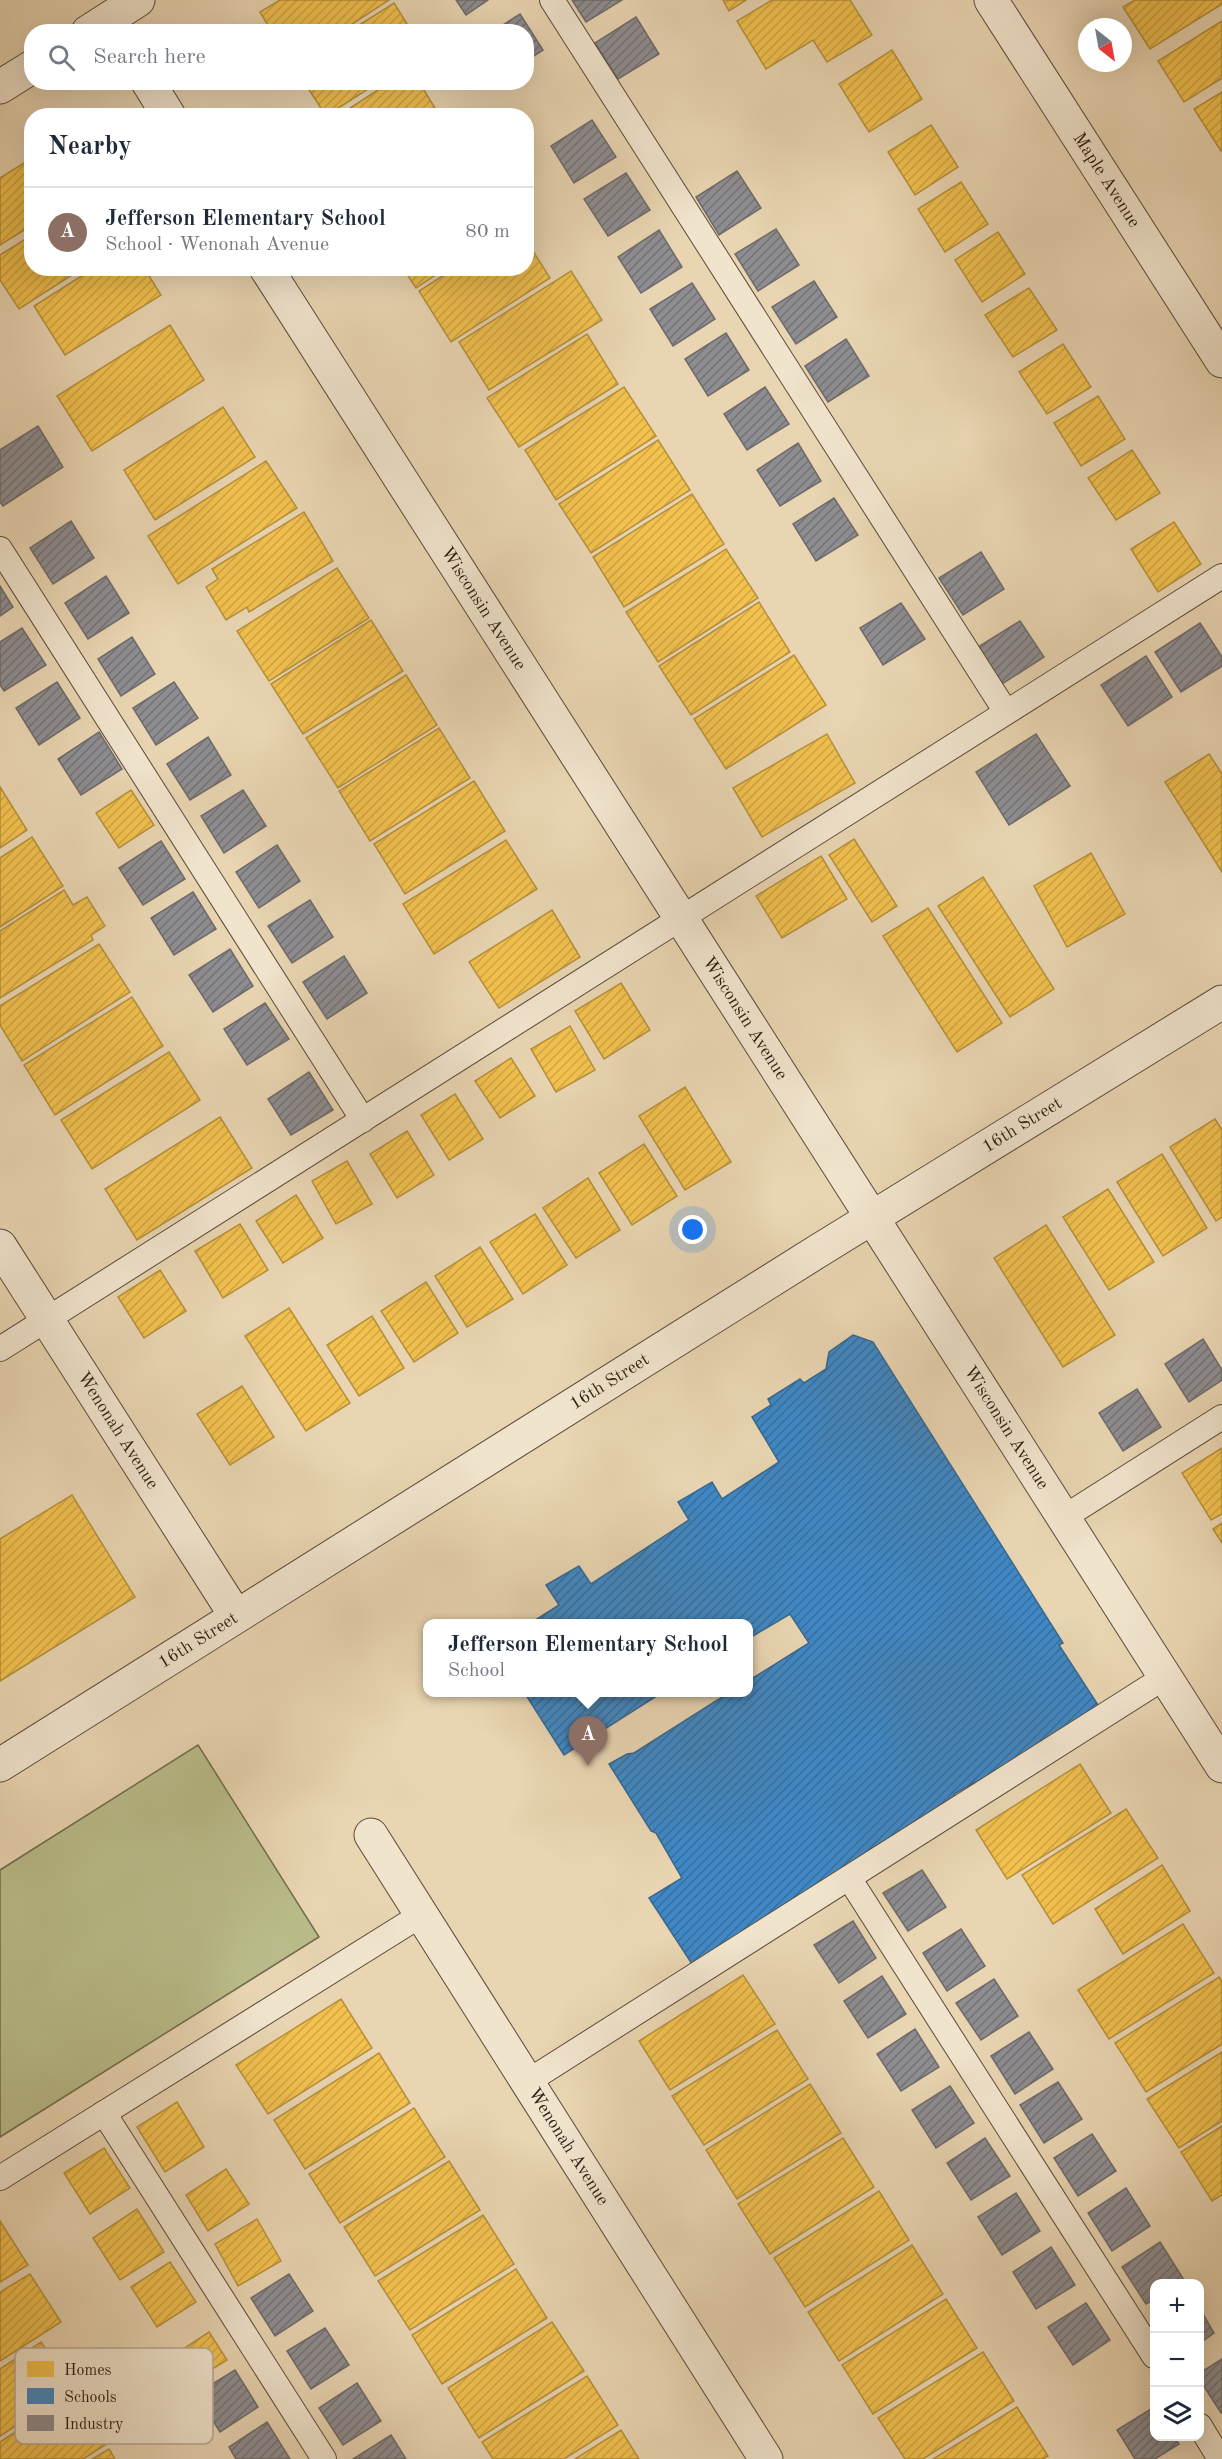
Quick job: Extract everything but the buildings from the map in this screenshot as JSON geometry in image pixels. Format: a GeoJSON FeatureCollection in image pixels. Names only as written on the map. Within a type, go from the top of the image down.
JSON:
{"type":"FeatureCollection","features":[{"type":"Feature","properties":{"kind":"street"},"geometry":{"type":"LineString","coordinates":[[101,21],[138,0]]}},
{"type":"Feature","properties":{"kind":"street","name":"Maple Avenue"},"geometry":{"type":"LineString","coordinates":[[991,0],[1222,361]]}},
{"type":"Feature","properties":{"kind":"street"},"geometry":{"type":"LineString","coordinates":[[0,87],[24,73]]}},
{"type":"Feature","properties":{"kind":"street"},"geometry":{"type":"LineString","coordinates":[[153,90],[164,108]]}},
{"type":"Feature","properties":{"kind":"street","name":"Wisconsin Avenue"},"geometry":{"type":"LineString","coordinates":[[271,276],[1222,1766]]}},
{"type":"Feature","properties":{"kind":"street","name":"16th Street"},"geometry":{"type":"LineString","coordinates":[[0,1765],[872,1218],[1222,1002]]}},
{"type":"Feature","properties":{"kind":"street","name":"Wenonah Avenue"},"geometry":{"type":"LineString","coordinates":[[0,1246],[236,1616]]}},
{"type":"Feature","properties":{"kind":"street","name":"Wenonah Avenue"},"geometry":{"type":"LineString","coordinates":[[371,1835],[766,2459]]}},
{"type":"Feature","properties":{"kind":"lane"},"geometry":{"type":"LineString","coordinates":[[552,0],[1006,712]]}},
{"type":"Feature","properties":{"kind":"lane"},"geometry":{"type":"LineString","coordinates":[[0,549],[363,1120]]}},
{"type":"Feature","properties":{"kind":"lane"},"geometry":{"type":"LineString","coordinates":[[0,1349],[1222,576]]}},
{"type":"Feature","properties":{"kind":"lane"},"geometry":{"type":"LineString","coordinates":[[1063,1518],[1222,1418]]}},
{"type":"Feature","properties":{"kind":"lane"},"geometry":{"type":"LineString","coordinates":[[527,2082],[1165,1677]]}},
{"type":"Feature","properties":{"kind":"lane"},"geometry":{"type":"LineString","coordinates":[[849,1878],[1150,2348]]}},
{"type":"Feature","properties":{"kind":"lane"},"geometry":{"type":"LineString","coordinates":[[0,2178],[422,1915]]}},
{"type":"Feature","properties":{"kind":"lane"},"geometry":{"type":"LineString","coordinates":[[104,2113],[324,2459]]}},
{"type":"Feature","properties":{"kind":"lane"},"geometry":{"type":"LineString","coordinates":[[1204,2433],[1220,2459]]}},
{"type":"Feature","properties":{"kind":"green space"},"geometry":{"type":"Polygon","coordinates":[[[198,1745],[319,1937],[0,2137],[0,1870],[198,1745]]]}},
{"type":"Feature","properties":{"kind":"place","name":"Jefferson Elementary School"},"geometry":{"type":"Point","coordinates":[588,1766]}}]}
